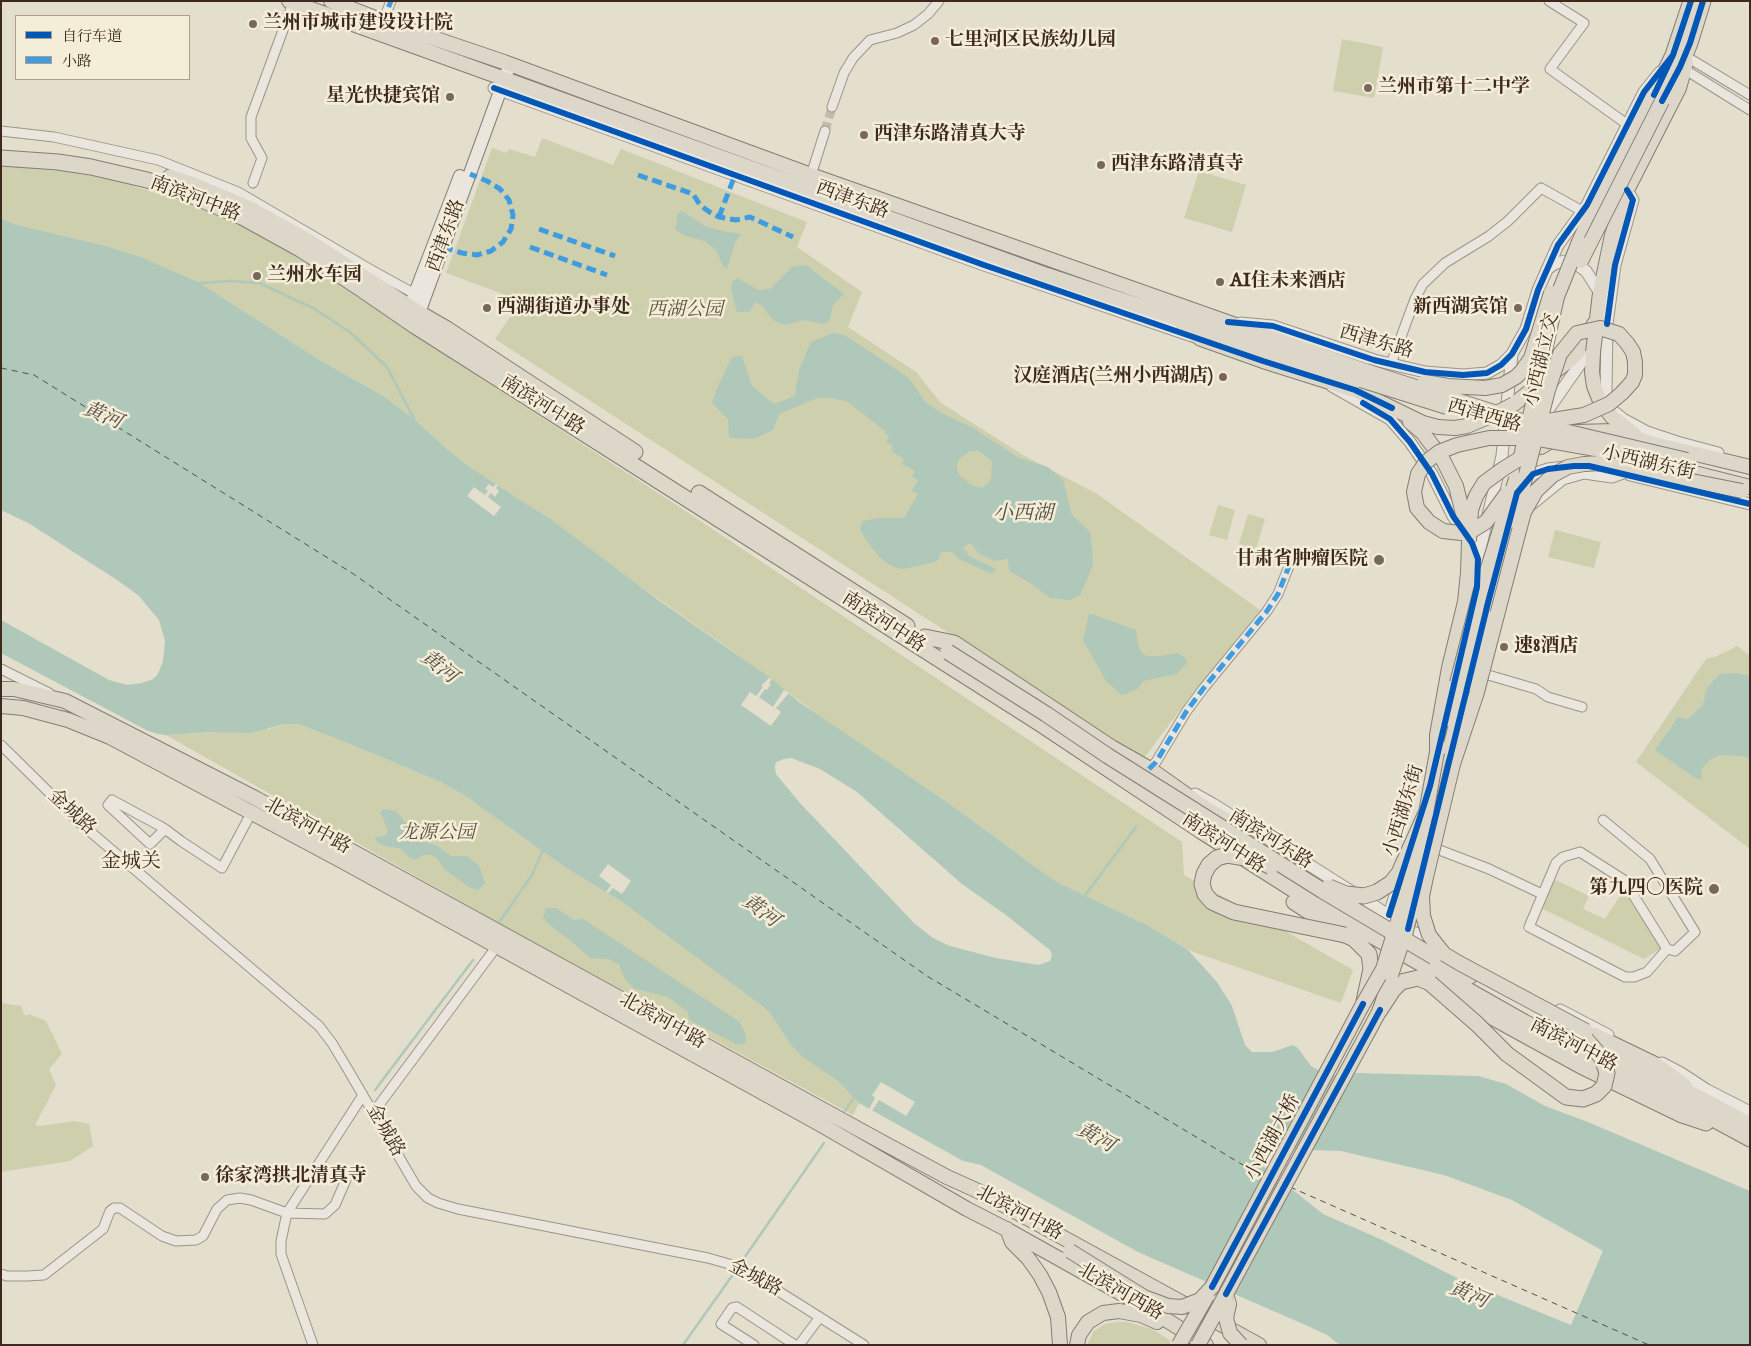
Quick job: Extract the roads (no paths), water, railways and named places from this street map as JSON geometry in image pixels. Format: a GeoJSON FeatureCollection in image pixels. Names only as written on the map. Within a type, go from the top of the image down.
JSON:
{"type":"FeatureCollection","features":[{"type":"Feature","properties":{"kind":"highway"},"geometry":{"type":"LineString","coordinates":[[1658,98],[1683,56],[1691,1]]}},
{"type":"Feature","properties":{"kind":"highway"},"geometry":{"type":"LineString","coordinates":[[1658,98],[1680,67],[1703,1]]}},
{"type":"Feature","properties":{"kind":"highway","name":"南滨河中路"},"geometry":{"type":"LineString","coordinates":[[1,149],[66,153],[98,158],[154,172],[191,184],[250,208],[291,232],[1316,904],[1524,1022],[1748,1133]]}},
{"type":"Feature","properties":{"kind":"highway","name":"南滨河中路"},"geometry":{"type":"LineString","coordinates":[[1,158],[58,162],[91,167],[147,180],[184,192],[242,217],[447,329],[622,444],[1046,714],[1108,756],[1350,908],[1434,957],[1584,1033],[1694,1095],[1748,1133]]}},
{"type":"Feature","properties":{"kind":"highway"},"geometry":{"type":"LineString","coordinates":[[925,637],[954,643],[1017,683],[1112,748],[1150,769],[1200,805],[1325,885],[1346,894],[1364,896],[1377,892],[1391,883],[1399,873],[1430,810]]}},
{"type":"Feature","properties":{"kind":"highway"},"geometry":{"type":"LineString","coordinates":[[1039,723],[1047,737],[1116,786],[1345,936]]}},
{"type":"Feature","properties":{"kind":"highway"},"geometry":{"type":"LineString","coordinates":[[1350,908],[1258,860],[1227,855],[1217,858],[1209,865],[1204,874],[1202,884],[1205,894],[1212,902],[1234,912],[1354,939],[1369,954],[1371,969],[1363,1004]]}},
{"type":"Feature","properties":{"kind":"highway"},"geometry":{"type":"LineString","coordinates":[[1380,1010],[1393,990],[1401,982],[1418,978],[1581,1066],[1682,1115],[1748,1133]]}},
{"type":"Feature","properties":{"kind":"highway"},"geometry":{"type":"LineString","coordinates":[[1430,983],[1477,1024],[1506,1054],[1566,1097],[1583,1099],[1596,1094],[1604,1086],[1607,1073],[1602,1058],[1584,1033]]}},
{"type":"Feature","properties":{"kind":"main road","name":"西津东路"},"geometry":{"type":"LineString","coordinates":[[331,1],[383,21],[507,63],[811,175],[1301,348],[1364,376]]}},
{"type":"Feature","properties":{"kind":"main road","name":"西津东路"},"geometry":{"type":"LineString","coordinates":[[291,2],[499,84],[1172,318],[1364,376]]}},
{"type":"Feature","properties":{"kind":"main road"},"geometry":{"type":"LineString","coordinates":[[1650,443],[1629,431],[1612,417],[1600,401],[1594,386],[1592,352],[1595,336],[1603,319],[1600,293],[1612,235],[1627,190],[1678,88],[1683,56]]}},
{"type":"Feature","properties":{"kind":"main road","name":"西津东路"},"geometry":{"type":"LineString","coordinates":[[413,312],[507,63]]}},
{"type":"Feature","properties":{"kind":"main road","name":"西津东路"},"geometry":{"type":"LineString","coordinates":[[413,312],[499,84]]}},
{"type":"Feature","properties":{"kind":"main road"},"geometry":{"type":"LineString","coordinates":[[1301,348],[1393,370],[1448,386],[1494,388],[1516,377],[1522,372],[1531,358],[1543,314],[1566,260],[1579,242],[1594,209],[1658,98]]}},
{"type":"Feature","properties":{"kind":"main road"},"geometry":{"type":"LineString","coordinates":[[1548,390],[1558,332],[1571,283],[1658,98]]}},
{"type":"Feature","properties":{"kind":"main road","name":"小西湖立交"},"geometry":{"type":"LineString","coordinates":[[1430,810],[1481,590],[1517,486],[1558,298],[1579,242]]}},
{"type":"Feature","properties":{"kind":"main road"},"geometry":{"type":"LineString","coordinates":[[1172,318],[1201,338],[1326,382],[1355,390],[1423,423],[1438,427],[1455,428],[1467,426],[1514,404],[1572,358],[1603,319]]}},
{"type":"Feature","properties":{"kind":"main road"},"geometry":{"type":"LineString","coordinates":[[1522,421],[1553,420],[1584,415],[1609,404],[1632,382],[1635,375],[1633,352],[1619,334],[1600,328],[1577,333],[1560,354],[1548,390]]}},
{"type":"Feature","properties":{"kind":"main road"},"geometry":{"type":"LineString","coordinates":[[1364,376],[1522,421],[1687,460],[1747,487]]}},
{"type":"Feature","properties":{"kind":"main road","name":"西津西路"},"geometry":{"type":"LineString","coordinates":[[1364,376],[1475,415],[1607,451]]}},
{"type":"Feature","properties":{"kind":"main road","name":"小西湖立交"},"geometry":{"type":"LineString","coordinates":[[1430,810],[1508,544],[1548,390]]}},
{"type":"Feature","properties":{"kind":"main road"},"geometry":{"type":"LineString","coordinates":[[1392,408],[1423,433],[1443,460],[1456,486],[1469,541]]}},
{"type":"Feature","properties":{"kind":"main road"},"geometry":{"type":"LineString","coordinates":[[1430,848],[1430,810],[1437,735],[1449,668],[1465,602],[1472,510],[1476,496],[1484,483],[1503,469],[1554,439],[1576,432],[1613,431],[1650,443],[1750,467]]}},
{"type":"Feature","properties":{"kind":"main road"},"geometry":{"type":"LineString","coordinates":[[1517,486],[1486,522],[1472,530],[1461,533],[1443,531],[1429,522],[1417,508],[1414,492],[1418,474],[1426,462],[1439,452],[1457,445],[1489,438],[1533,438],[1607,451],[1747,487]]}},
{"type":"Feature","properties":{"kind":"main road"},"geometry":{"type":"LineString","coordinates":[[1584,1033],[1444,954],[1425,925],[1422,916],[1422,896],[1430,848],[1453,764],[1477,692],[1524,512],[1536,491],[1554,475],[1568,467],[1584,464],[1601,463],[1747,487]]}},
{"type":"Feature","properties":{"kind":"main road","name":"北滨河中路"},"geometry":{"type":"LineString","coordinates":[[1,689],[14,689],[65,701],[255,798],[947,1177],[978,1191],[1259,1345]]}},
{"type":"Feature","properties":{"kind":"main road"},"geometry":{"type":"LineString","coordinates":[[1,707],[56,723],[108,746],[248,819],[342,861]]}},
{"type":"Feature","properties":{"kind":"main road","name":"北滨河中路"},"geometry":{"type":"LineString","coordinates":[[1,707],[23,708],[77,724],[110,737],[498,946],[818,1123],[967,1209],[1006,1229]]}},
{"type":"Feature","properties":{"kind":"main road"},"geometry":{"type":"LineString","coordinates":[[1430,810],[1453,764]]}},
{"type":"Feature","properties":{"kind":"main road","name":"小西湖大桥"},"geometry":{"type":"LineString","coordinates":[[1198,1345],[1380,1010],[1406,931],[1430,810]]}},
{"type":"Feature","properties":{"kind":"main road","name":"小西湖大桥"},"geometry":{"type":"LineString","coordinates":[[1179,1345],[1382,970],[1410,882],[1430,810]]}},
{"type":"Feature","properties":{"kind":"main road"},"geometry":{"type":"LineString","coordinates":[[947,1177],[975,1197],[1070,1251],[1144,1297],[1168,1306],[1182,1307],[1200,1300],[1212,1287]]}},
{"type":"Feature","properties":{"kind":"main road"},"geometry":{"type":"LineString","coordinates":[[1006,1229],[1012,1242],[1028,1258],[1049,1292],[1058,1317],[1060,1345]]}},
{"type":"Feature","properties":{"kind":"main road","name":"北滨河西路"},"geometry":{"type":"LineString","coordinates":[[1006,1229],[1172,1323],[1206,1345]]}},
{"type":"Feature","properties":{"kind":"main road"},"geometry":{"type":"LineString","coordinates":[[1226,1294],[1230,1304],[1226,1318],[1230,1333],[1241,1345]]}},
{"type":"Feature","properties":{"kind":"main road"},"geometry":{"type":"LineString","coordinates":[[1172,1323],[1183,1304]]}},
{"type":"Feature","properties":{"kind":"main road"},"geometry":{"type":"LineString","coordinates":[[1076,1345],[1079,1334],[1088,1322],[1103,1313],[1119,1311],[1141,1315],[1206,1345]]}},
{"type":"Feature","properties":{"kind":"street"},"geometry":{"type":"LineString","coordinates":[[383,21],[391,1]]}},
{"type":"Feature","properties":{"kind":"street"},"geometry":{"type":"LineString","coordinates":[[832,107],[844,73],[853,58],[870,40],[897,33],[914,24],[928,14],[939,1]]}},
{"type":"Feature","properties":{"kind":"street"},"geometry":{"type":"LineString","coordinates":[[1549,1],[1584,22],[1550,69],[1628,125]]}},
{"type":"Feature","properties":{"kind":"street"},"geometry":{"type":"LineString","coordinates":[[253,182],[262,158],[251,138],[251,117],[291,2]]}},
{"type":"Feature","properties":{"kind":"street"},"geometry":{"type":"LineString","coordinates":[[1498,563],[1478,559],[1482,534],[1502,456],[1512,354],[1526,329],[1538,290],[1558,244],[1587,205],[1644,92],[1683,56]]}},
{"type":"Feature","properties":{"kind":"street"},"geometry":{"type":"LineString","coordinates":[[1683,56],[1750,95]]}},
{"type":"Feature","properties":{"kind":"street"},"geometry":{"type":"LineString","coordinates":[[1683,56],[1750,110]]}},
{"type":"Feature","properties":{"kind":"street","name":"西津东路"},"geometry":{"type":"LineString","coordinates":[[499,84],[984,264],[1201,338]]}},
{"type":"Feature","properties":{"kind":"street"},"geometry":{"type":"LineString","coordinates":[[1,130],[54,137],[158,160],[238,192],[372,271],[413,312]]}},
{"type":"Feature","properties":{"kind":"street"},"geometry":{"type":"LineString","coordinates":[[811,175],[825,131]]}},
{"type":"Feature","properties":{"kind":"street","name":"西津东路"},"geometry":{"type":"LineString","coordinates":[[1393,370],[1415,299],[1423,284],[1445,263],[1489,236],[1508,221],[1541,188],[1582,212]]}},
{"type":"Feature","properties":{"kind":"street"},"geometry":{"type":"LineString","coordinates":[[1517,486],[1550,407],[1580,366],[1603,319],[1615,265],[1633,200],[1627,190]]}},
{"type":"Feature","properties":{"kind":"street"},"geometry":{"type":"LineString","coordinates":[[1547,269],[1556,263],[1566,261],[1576,264],[1583,269],[1600,293]]}},
{"type":"Feature","properties":{"kind":"street"},"geometry":{"type":"LineString","coordinates":[[1603,319],[1606,392],[1612,410],[1623,419],[1647,432],[1750,461]]}},
{"type":"Feature","properties":{"kind":"street","name":"西津东路"},"geometry":{"type":"LineString","coordinates":[[1228,322],[1273,326],[1374,360],[1393,370],[1463,375],[1487,373],[1501,365],[1512,354]]}},
{"type":"Feature","properties":{"kind":"street","name":"小西湖东街"},"geometry":{"type":"LineString","coordinates":[[1326,382],[1390,419],[1410,442],[1432,474],[1453,516],[1472,543],[1478,559],[1477,587],[1430,786],[1389,916]]}},
{"type":"Feature","properties":{"kind":"street"},"geometry":{"type":"LineString","coordinates":[[1650,443],[1677,442]]}},
{"type":"Feature","properties":{"kind":"street","name":"小西湖东街"},"geometry":{"type":"LineString","coordinates":[[1408,929],[1430,848],[1517,486],[1533,474],[1548,469],[1589,466],[1750,504]]}},
{"type":"Feature","properties":{"kind":"street"},"geometry":{"type":"LineString","coordinates":[[1459,526],[1474,533],[1489,535],[1508,526],[1563,480],[1584,474],[1612,478],[1623,474]]}},
{"type":"Feature","properties":{"kind":"street"},"geometry":{"type":"LineString","coordinates":[[1150,769],[1203,689],[1268,612],[1278,594],[1291,561]]}},
{"type":"Feature","properties":{"kind":"street","name":"北滨河中路"},"geometry":{"type":"LineString","coordinates":[[1,669],[65,701]]}},
{"type":"Feature","properties":{"kind":"street"},"geometry":{"type":"LineString","coordinates":[[1473,671],[1536,689],[1548,697],[1582,707]]}},
{"type":"Feature","properties":{"kind":"street","name":"金城路"},"geometry":{"type":"LineString","coordinates":[[1,745],[80,823],[319,1026],[332,1043],[363,1094],[416,1186],[428,1198],[438,1203],[468,1211],[708,1258],[729,1264],[748,1272],[864,1345]]}},
{"type":"Feature","properties":{"kind":"street","name":"南滨河东路"},"geometry":{"type":"LineString","coordinates":[[1150,769],[1213,804],[1389,916]]}},
{"type":"Feature","properties":{"kind":"street"},"geometry":{"type":"LineString","coordinates":[[165,829],[150,844],[108,805],[112,800],[165,829],[222,868],[248,819]]}},
{"type":"Feature","properties":{"kind":"street"},"geometry":{"type":"LineString","coordinates":[[1603,820],[1650,860],[1695,932],[1675,951],[1667,949],[1624,880],[1580,852],[1563,857],[1556,863],[1529,927],[1626,977],[1634,978],[1647,972],[1667,949]]}},
{"type":"Feature","properties":{"kind":"street"},"geometry":{"type":"LineString","coordinates":[[1430,848],[1489,869],[1542,894]]}},
{"type":"Feature","properties":{"kind":"street","name":"南滨河中路"},"geometry":{"type":"LineString","coordinates":[[1389,916],[1408,929],[1681,1073],[1707,1090],[1750,1112]]}},
{"type":"Feature","properties":{"kind":"street"},"geometry":{"type":"LineString","coordinates":[[373,1113],[498,946]]}},
{"type":"Feature","properties":{"kind":"street"},"geometry":{"type":"LineString","coordinates":[[313,1345],[281,1254],[281,1241],[287,1213],[363,1094]]}},
{"type":"Feature","properties":{"kind":"street"},"geometry":{"type":"LineString","coordinates":[[1,1274],[7,1276],[27,1276],[44,1274],[103,1229],[110,1211],[114,1208],[120,1208],[162,1236],[186,1242],[203,1236],[217,1209],[228,1200],[240,1198],[251,1200],[287,1213],[325,1214],[334,1205],[345,1185],[348,1175]]}},
{"type":"Feature","properties":{"kind":"street"},"geometry":{"type":"LineString","coordinates":[[754,1345],[721,1324],[732,1308],[738,1307],[795,1345]]}},
{"type":"Feature","properties":{"kind":"street"},"geometry":{"type":"LineString","coordinates":[[799,1345],[820,1316]]}},
{"type":"Feature","properties":{"kind":"water"},"geometry":{"type":"Polygon","coordinates":[[[682,211],[705,226],[741,234],[735,243],[727,269],[723,266],[716,250],[705,241],[686,236],[675,230],[678,213],[682,211]]]}},
{"type":"Feature","properties":{"kind":"water","name":"黄河"},"geometry":{"type":"Polygon","coordinates":[[[1,218],[14,224],[106,246],[140,257],[200,283],[318,359],[385,397],[470,467],[549,518],[661,602],[772,679],[799,702],[947,802],[1048,876],[1147,925],[1188,950],[1217,982],[1232,1006],[1245,1045],[1252,1052],[1272,1052],[1293,1045],[1298,1048],[1311,1066],[1320,1071],[1336,1075],[1354,1073],[1478,1076],[1506,1084],[1545,1106],[1588,1122],[1750,1191],[1750,1345],[1340,1345],[1327,1335],[1310,1327],[1138,1252],[981,1165],[963,1161],[859,1103],[838,1081],[804,1058],[791,1045],[770,1013],[762,1006],[619,900],[566,868],[464,795],[441,782],[298,724],[284,724],[251,733],[158,734],[148,731],[1,653],[1,620],[109,680],[127,685],[142,683],[153,679],[158,674],[163,661],[165,641],[159,620],[138,595],[30,524],[1,510],[1,218]],[[791,758],[776,762],[776,774],[799,802],[915,924],[933,938],[950,946],[996,958],[1039,965],[1050,961],[1052,955],[1050,950],[1006,915],[962,884],[857,792],[820,769],[791,758]],[[1254,1148],[1250,1156],[1323,1214],[1380,1239],[1461,1280],[1571,1325],[1603,1251],[1512,1200],[1444,1175],[1341,1151],[1254,1148]]]}},
{"type":"Feature","properties":{"kind":"water"},"geometry":{"type":"Polygon","coordinates":[[[806,265],[844,294],[833,305],[829,322],[822,324],[804,320],[786,325],[774,321],[762,306],[755,302],[749,312],[737,312],[731,289],[732,282],[737,278],[758,290],[770,289],[792,267],[806,265]]]}},
{"type":"Feature","properties":{"kind":"water","name":"小西湖"},"geometry":{"type":"Polygon","coordinates":[[[833,333],[844,335],[909,378],[925,402],[941,413],[973,428],[1019,458],[1048,467],[1063,480],[1072,515],[1090,532],[1093,565],[1080,595],[1070,600],[1050,598],[1032,584],[1009,571],[1008,559],[994,561],[978,553],[971,543],[963,547],[969,556],[996,569],[992,574],[959,559],[952,552],[941,552],[938,560],[931,563],[902,569],[891,566],[881,558],[860,530],[863,521],[877,518],[904,518],[918,494],[912,491],[918,480],[912,477],[915,471],[902,464],[904,459],[891,451],[893,446],[886,442],[889,436],[885,431],[848,402],[832,398],[817,398],[779,414],[773,430],[753,439],[729,438],[728,419],[712,403],[732,357],[742,356],[752,386],[774,404],[795,396],[799,370],[811,342],[833,333]],[[970,451],[959,459],[957,463],[960,476],[973,486],[982,488],[991,479],[992,461],[979,451],[970,451]]]}},
{"type":"Feature","properties":{"kind":"water"},"geometry":{"type":"Polygon","coordinates":[[[1089,613],[1136,630],[1138,645],[1141,652],[1147,656],[1177,653],[1186,658],[1187,663],[1177,674],[1143,681],[1138,689],[1122,695],[1106,681],[1083,640],[1089,613]]]}},
{"type":"Feature","properties":{"kind":"water"},"geometry":{"type":"Polygon","coordinates":[[[1736,673],[1750,676],[1750,759],[1743,756],[1719,755],[1710,760],[1701,769],[1702,779],[1695,778],[1655,750],[1678,717],[1688,719],[1703,705],[1707,688],[1720,674],[1736,673]]]}},
{"type":"Feature","properties":{"kind":"water"},"geometry":{"type":"Polygon","coordinates":[[[384,809],[396,811],[420,840],[438,846],[451,856],[467,856],[479,866],[485,883],[478,890],[469,887],[444,869],[438,859],[432,855],[423,855],[415,860],[400,848],[388,847],[379,843],[375,837],[385,836],[388,830],[380,812],[384,809]]]}},
{"type":"Feature","properties":{"kind":"water"},"geometry":{"type":"Polygon","coordinates":[[[546,908],[556,908],[574,920],[583,919],[740,1022],[745,1033],[746,1043],[738,1045],[689,1020],[688,1012],[668,997],[633,988],[625,979],[619,965],[609,959],[590,958],[551,926],[543,918],[546,908]]]}},
{"type":"Feature","properties":{"kind":"waterway"},"geometry":{"type":"LineString","coordinates":[[200,283],[231,281],[259,283],[313,308],[351,333],[387,367],[414,419]]}},
{"type":"Feature","properties":{"kind":"waterway"},"geometry":{"type":"LineString","coordinates":[[1083,898],[1136,827]]}},
{"type":"Feature","properties":{"kind":"waterway"},"geometry":{"type":"LineString","coordinates":[[500,921],[532,875],[543,850]]}},
{"type":"Feature","properties":{"kind":"waterway"},"geometry":{"type":"LineString","coordinates":[[375,1090],[473,960]]}},
{"type":"Feature","properties":{"kind":"waterway"},"geometry":{"type":"LineString","coordinates":[[845,1111],[855,1096]]}},
{"type":"Feature","properties":{"kind":"waterway"},"geometry":{"type":"LineString","coordinates":[[742,1261],[824,1143]]}},
{"type":"Feature","properties":{"kind":"waterway"},"geometry":{"type":"LineString","coordinates":[[683,1345],[734,1273]]}},
{"type":"Feature","properties":{"kind":"tunnel"},"geometry":{"type":"LineString","coordinates":[[825,131],[832,107]]}},
{"type":"Feature","properties":{"kind":"place","name":"兰州市城市建设设计院"},"geometry":{"type":"Point","coordinates":[253,24]}},
{"type":"Feature","properties":{"kind":"place","name":"七里河区民族幼儿园"},"geometry":{"type":"Point","coordinates":[935,41]}},
{"type":"Feature","properties":{"kind":"place","name":"兰州市第十二中学"},"geometry":{"type":"Point","coordinates":[1368,88]}},
{"type":"Feature","properties":{"kind":"place","name":"星光快捷宾馆"},"geometry":{"type":"Point","coordinates":[450,97]}},
{"type":"Feature","properties":{"kind":"place","name":"西津东路清真大寺"},"geometry":{"type":"Point","coordinates":[864,135]}},
{"type":"Feature","properties":{"kind":"place","name":"西津东路清真寺"},"geometry":{"type":"Point","coordinates":[1101,165]}},
{"type":"Feature","properties":{"kind":"place","name":"兰州水车园"},"geometry":{"type":"Point","coordinates":[257,276]}},
{"type":"Feature","properties":{"kind":"place","name":"AI住未来酒店"},"geometry":{"type":"Point","coordinates":[1220,282]}},
{"type":"Feature","properties":{"kind":"place","name":"西湖街道办事处"},"geometry":{"type":"Point","coordinates":[487,308]}},
{"type":"Feature","properties":{"kind":"place","name":"新西湖宾馆"},"geometry":{"type":"Point","coordinates":[1518,308]}},
{"type":"Feature","properties":{"kind":"place","name":"汉庭酒店(兰州小西湖店)"},"geometry":{"type":"Point","coordinates":[1223,377]}},
{"type":"Feature","properties":{"kind":"place","name":"甘肃省肿瘤医院"},"geometry":{"type":"Point","coordinates":[1379,560]}},
{"type":"Feature","properties":{"kind":"place","name":"速8酒店"},"geometry":{"type":"Point","coordinates":[1504,647]}},
{"type":"Feature","properties":{"kind":"place","name":"第九四〇医院"},"geometry":{"type":"Point","coordinates":[1714,889]}},
{"type":"Feature","properties":{"kind":"place","name":"徐家湾拱北清真寺"},"geometry":{"type":"Point","coordinates":[205,1177]}},
{"type":"Feature","properties":{"kind":"district","name":"金城关"},"geometry":{"type":"Point","coordinates":[131,863]}},
{"type":"Feature","properties":{"kind":"park label","name":"西湖公园"},"geometry":{"type":"Point","coordinates":[685,311]}},
{"type":"Feature","properties":{"kind":"park label","name":"龙源公园"},"geometry":{"type":"Point","coordinates":[437,834]}}]}
